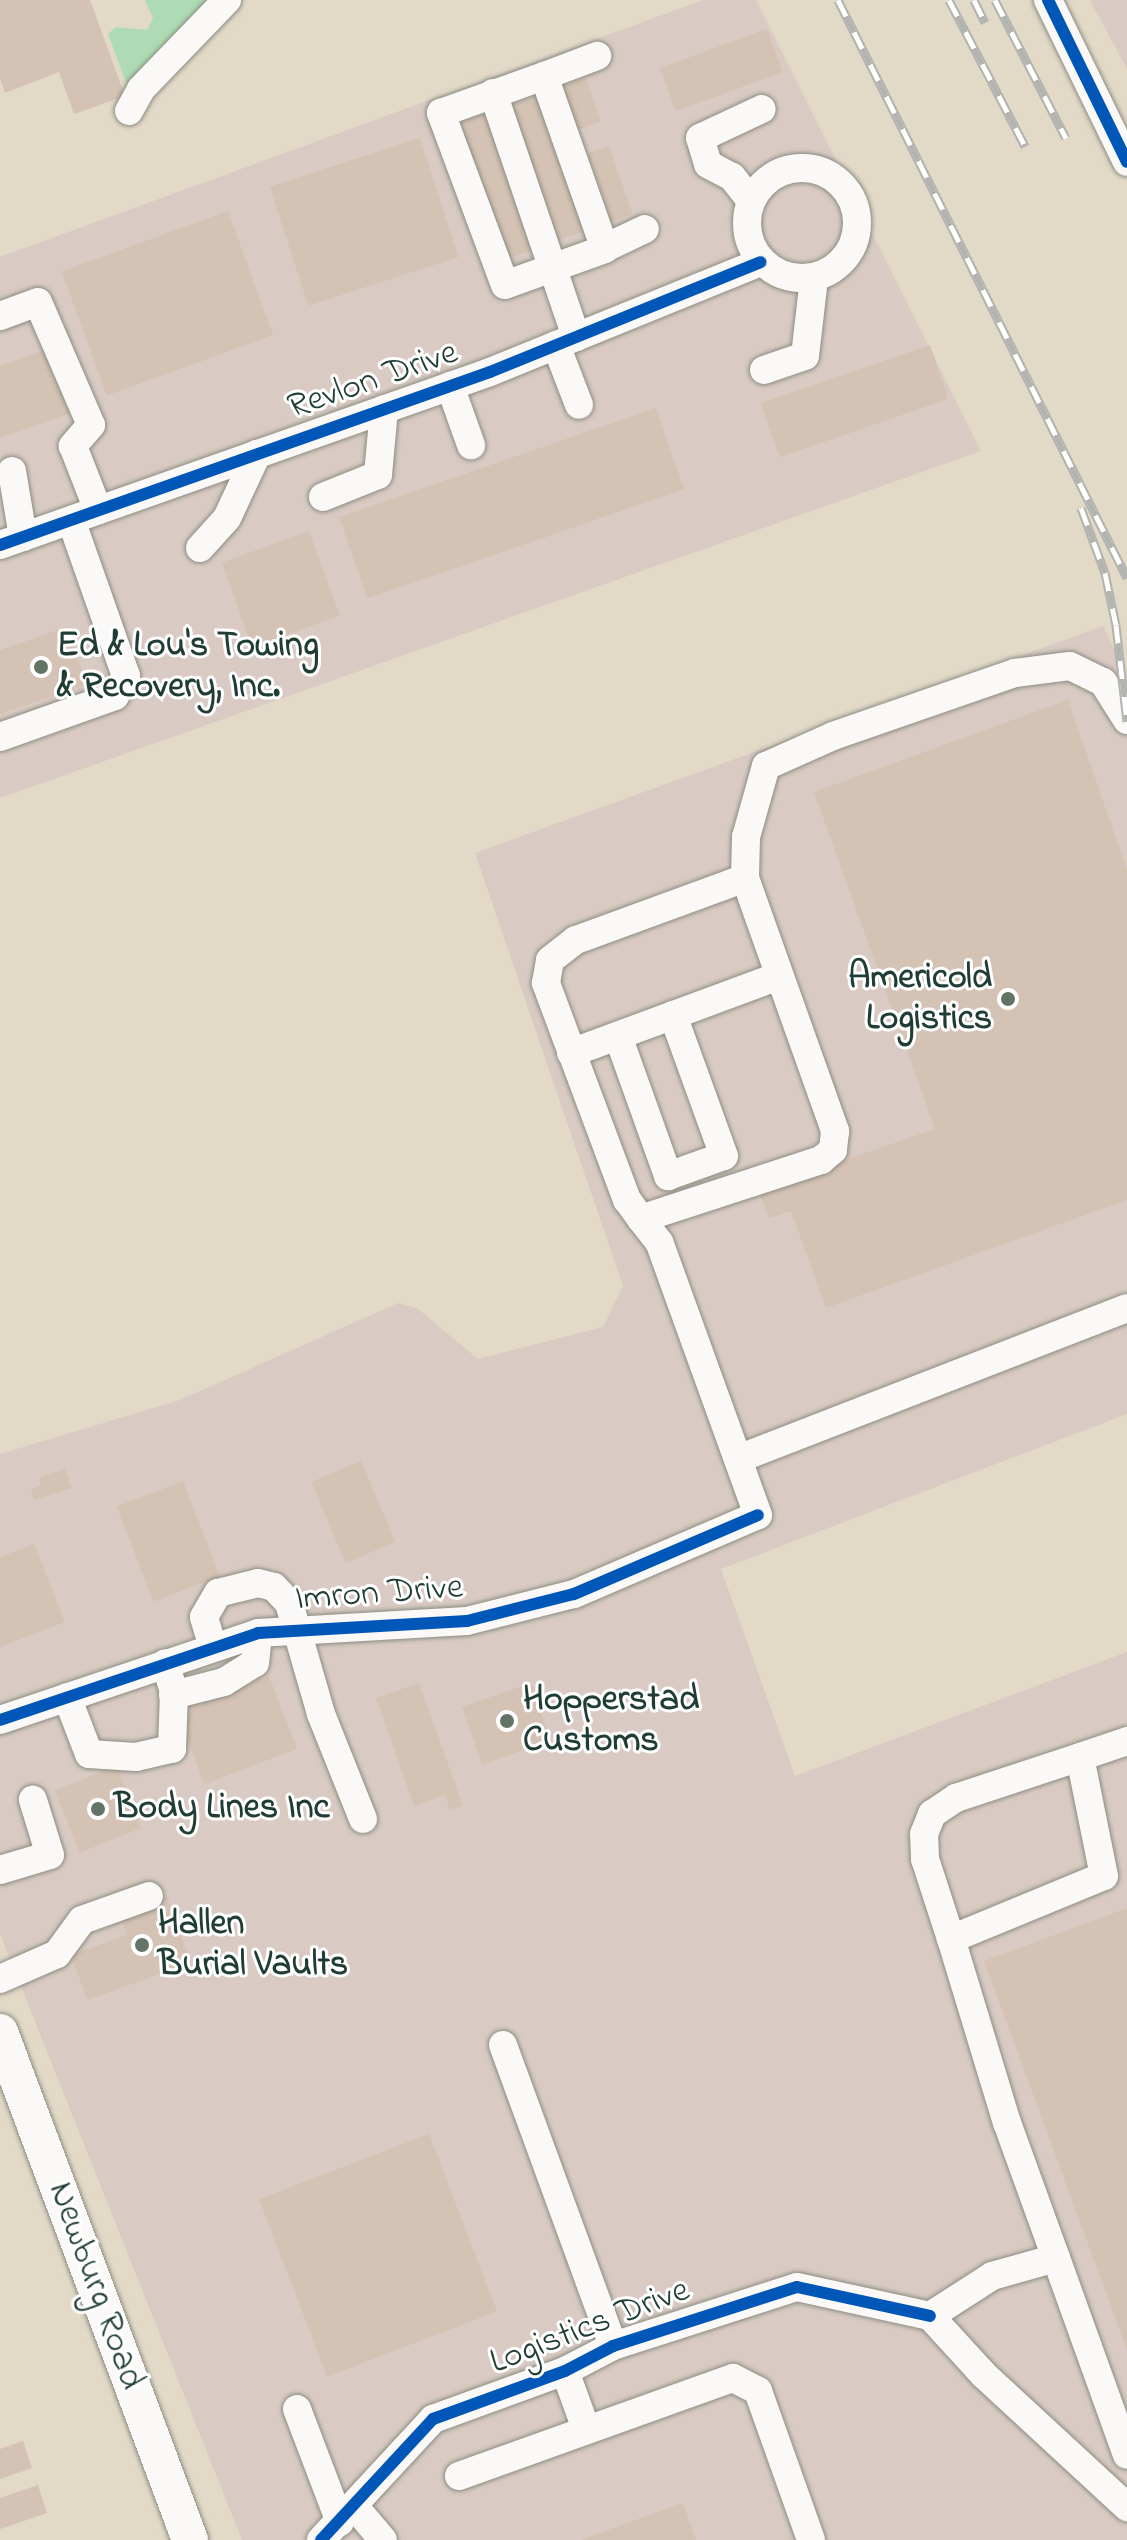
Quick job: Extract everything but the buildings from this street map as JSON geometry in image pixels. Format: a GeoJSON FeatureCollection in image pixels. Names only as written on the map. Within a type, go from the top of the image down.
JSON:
{"type":"FeatureCollection","features":[{"type":"Feature","properties":{"kind":"main road","name":"Newburg Road"},"geometry":{"type":"LineString","coordinates":[[0,2032],[190,2540]]}},
{"type":"Feature","properties":{"kind":"street"},"geometry":{"type":"LineString","coordinates":[[129,111],[141,89],[227,0]]}},
{"type":"Feature","properties":{"kind":"street"},"geometry":{"type":"LineString","coordinates":[[1048,0],[1127,162]]}},
{"type":"Feature","properties":{"kind":"street"},"geometry":{"type":"LineString","coordinates":[[597,56],[441,113],[505,285],[605,248],[645,229]]}},
{"type":"Feature","properties":{"kind":"street"},"geometry":{"type":"LineString","coordinates":[[544,76],[605,248]]}},
{"type":"Feature","properties":{"kind":"street"},"geometry":{"type":"LineString","coordinates":[[493,93],[552,267],[579,405]]}},
{"type":"Feature","properties":{"kind":"street"},"geometry":{"type":"LineString","coordinates":[[751,201],[732,177],[708,164],[700,138],[762,109]]}},
{"type":"Feature","properties":{"kind":"street"},"geometry":{"type":"LineString","coordinates":[[786,170],[818,170],[845,188],[857,218],[854,242],[842,262],[814,278],[795,279],[761,262],[747,233],[751,201],[759,187],[786,170]]}},
{"type":"Feature","properties":{"kind":"street","name":"Revlon Drive"},"geometry":{"type":"LineString","coordinates":[[7,541],[450,386],[761,262]]}},
{"type":"Feature","properties":{"kind":"street"},"geometry":{"type":"LineString","coordinates":[[764,370],[805,356],[814,278]]}},
{"type":"Feature","properties":{"kind":"street"},"geometry":{"type":"LineString","coordinates":[[0,316],[38,302],[91,425],[73,446],[98,510]]}},
{"type":"Feature","properties":{"kind":"street"},"geometry":{"type":"LineString","coordinates":[[450,386],[471,445]]}},
{"type":"Feature","properties":{"kind":"street"},"geometry":{"type":"LineString","coordinates":[[323,497],[378,475],[384,409]]}},
{"type":"Feature","properties":{"kind":"street"},"geometry":{"type":"LineString","coordinates":[[200,548],[227,518],[257,454]]}},
{"type":"Feature","properties":{"kind":"street"},"geometry":{"type":"LineString","coordinates":[[7,541],[12,471]]}},
{"type":"Feature","properties":{"kind":"street"},"geometry":{"type":"LineString","coordinates":[[0,737],[115,696],[126,676],[71,520]]}},
{"type":"Feature","properties":{"kind":"street"},"geometry":{"type":"LineString","coordinates":[[641,1219],[821,1160],[833,1150],[835,1131],[745,878],[746,837],[766,766],[833,736],[1015,673],[1070,666],[1103,682],[1127,720]]}},
{"type":"Feature","properties":{"kind":"street"},"geometry":{"type":"LineString","coordinates":[[745,878],[576,940],[550,960],[546,983],[627,1200],[659,1242],[738,1459],[1127,1308]]}},
{"type":"Feature","properties":{"kind":"street"},"geometry":{"type":"LineString","coordinates":[[571,1053],[779,976]]}},
{"type":"Feature","properties":{"kind":"street"},"geometry":{"type":"LineString","coordinates":[[618,1036],[668,1176],[724,1156],[673,1015]]}},
{"type":"Feature","properties":{"kind":"street","name":"Imron Drive"},"geometry":{"type":"LineString","coordinates":[[0,1720],[258,1633],[467,1621],[574,1594],[758,1515],[738,1459]]}},
{"type":"Feature","properties":{"kind":"street"},"geometry":{"type":"LineString","coordinates":[[213,1647],[204,1617],[207,1605],[218,1593],[258,1583],[274,1587],[289,1603],[321,1714],[363,1819]]}},
{"type":"Feature","properties":{"kind":"street"},"geometry":{"type":"LineString","coordinates":[[173,1695],[224,1682],[255,1663],[258,1633]]}},
{"type":"Feature","properties":{"kind":"street"},"geometry":{"type":"LineString","coordinates":[[67,1697],[89,1754],[136,1757],[172,1749],[173,1695],[165,1663]]}},
{"type":"Feature","properties":{"kind":"street"},"geometry":{"type":"LineString","coordinates":[[1127,1741],[956,1798],[932,1814],[924,1834],[925,1859],[1007,2123],[1127,2455]]}},
{"type":"Feature","properties":{"kind":"street"},"geometry":{"type":"LineString","coordinates":[[951,1939],[1104,1876],[1080,1757]]}},
{"type":"Feature","properties":{"kind":"street"},"geometry":{"type":"LineString","coordinates":[[0,1870],[50,1855],[33,1800]]}},
{"type":"Feature","properties":{"kind":"street"},"geometry":{"type":"LineString","coordinates":[[0,1979],[57,1954],[82,1920],[149,1896]]}},
{"type":"Feature","properties":{"kind":"street"},"geometry":{"type":"LineString","coordinates":[[503,2045],[613,2346]]}},
{"type":"Feature","properties":{"kind":"street"},"geometry":{"type":"LineString","coordinates":[[1056,2258],[992,2276],[930,2316],[984,2375],[1127,2507]]}},
{"type":"Feature","properties":{"kind":"street","name":"Logistics Drive"},"geometry":{"type":"LineString","coordinates":[[338,2523],[433,2419],[565,2371],[613,2346],[797,2287],[930,2316]]}},
{"type":"Feature","properties":{"kind":"street"},"geometry":{"type":"LineString","coordinates":[[565,2371],[586,2429]]}},
{"type":"Feature","properties":{"kind":"street"},"geometry":{"type":"LineString","coordinates":[[459,2476],[733,2378],[758,2391],[811,2540]]}},
{"type":"Feature","properties":{"kind":"street"},"geometry":{"type":"LineString","coordinates":[[297,2409],[338,2523],[383,2540]]}},
{"type":"Feature","properties":{"kind":"shaded area"},"geometry":{"type":"Polygon","coordinates":[[[703,0],[756,0],[981,451],[0,798],[0,257],[703,0]]]}},
{"type":"Feature","properties":{"kind":"shaded area"},"geometry":{"type":"Polygon","coordinates":[[[1090,0],[1127,0],[1127,69],[1090,0]]]}},
{"type":"Feature","properties":{"kind":"shaded area"},"geometry":{"type":"Polygon","coordinates":[[[1103,626],[1127,676],[1127,1414],[721,1569],[795,1776],[1127,1652],[1127,2540],[242,2540],[0,1934],[0,1454],[180,1400],[398,1303],[417,1308],[478,1359],[603,1327],[623,1286],[475,853],[1103,626]]]}},
{"type":"Feature","properties":{"kind":"green space"},"geometry":{"type":"Polygon","coordinates":[[[145,0],[222,0],[129,91],[108,34],[116,27],[147,30],[153,18],[145,0]]]}},
{"type":"Feature","properties":{"kind":"railway"},"geometry":{"type":"LineString","coordinates":[[838,0],[1127,578]]}},
{"type":"Feature","properties":{"kind":"railway"},"geometry":{"type":"LineString","coordinates":[[949,0],[1025,146]]}},
{"type":"Feature","properties":{"kind":"railway"},"geometry":{"type":"LineString","coordinates":[[974,0],[985,23]]}},
{"type":"Feature","properties":{"kind":"railway"},"geometry":{"type":"LineString","coordinates":[[995,0],[1066,138]]}},
{"type":"Feature","properties":{"kind":"railway"},"geometry":{"type":"LineString","coordinates":[[1081,508],[1105,573],[1116,625],[1127,721]]}},
{"type":"Feature","properties":{"kind":"cycle path"},"geometry":{"type":"LineString","coordinates":[[1048,0],[1127,162]]}},
{"type":"Feature","properties":{"kind":"cycle path"},"geometry":{"type":"LineString","coordinates":[[0,545],[490,372],[761,262]]}},
{"type":"Feature","properties":{"kind":"cycle path"},"geometry":{"type":"LineString","coordinates":[[0,1720],[258,1633],[467,1621],[574,1594],[758,1515]]}},
{"type":"Feature","properties":{"kind":"cycle path"},"geometry":{"type":"LineString","coordinates":[[321,2540],[433,2419],[565,2371],[613,2346],[797,2287],[930,2316]]}},
{"type":"Feature","properties":{"kind":"place","name":"Ed & Lou's Towing & Recovery, Inc."},"geometry":{"type":"Point","coordinates":[41,667]}},
{"type":"Feature","properties":{"kind":"place","name":"Americold Logistics"},"geometry":{"type":"Point","coordinates":[1008,999]}},
{"type":"Feature","properties":{"kind":"place","name":"Hopperstad Customs"},"geometry":{"type":"Point","coordinates":[507,1721]}},
{"type":"Feature","properties":{"kind":"place","name":"Body Lines Inc"},"geometry":{"type":"Point","coordinates":[98,1809]}},
{"type":"Feature","properties":{"kind":"place","name":"Hallen Burial Vaults"},"geometry":{"type":"Point","coordinates":[142,1945]}}]}
